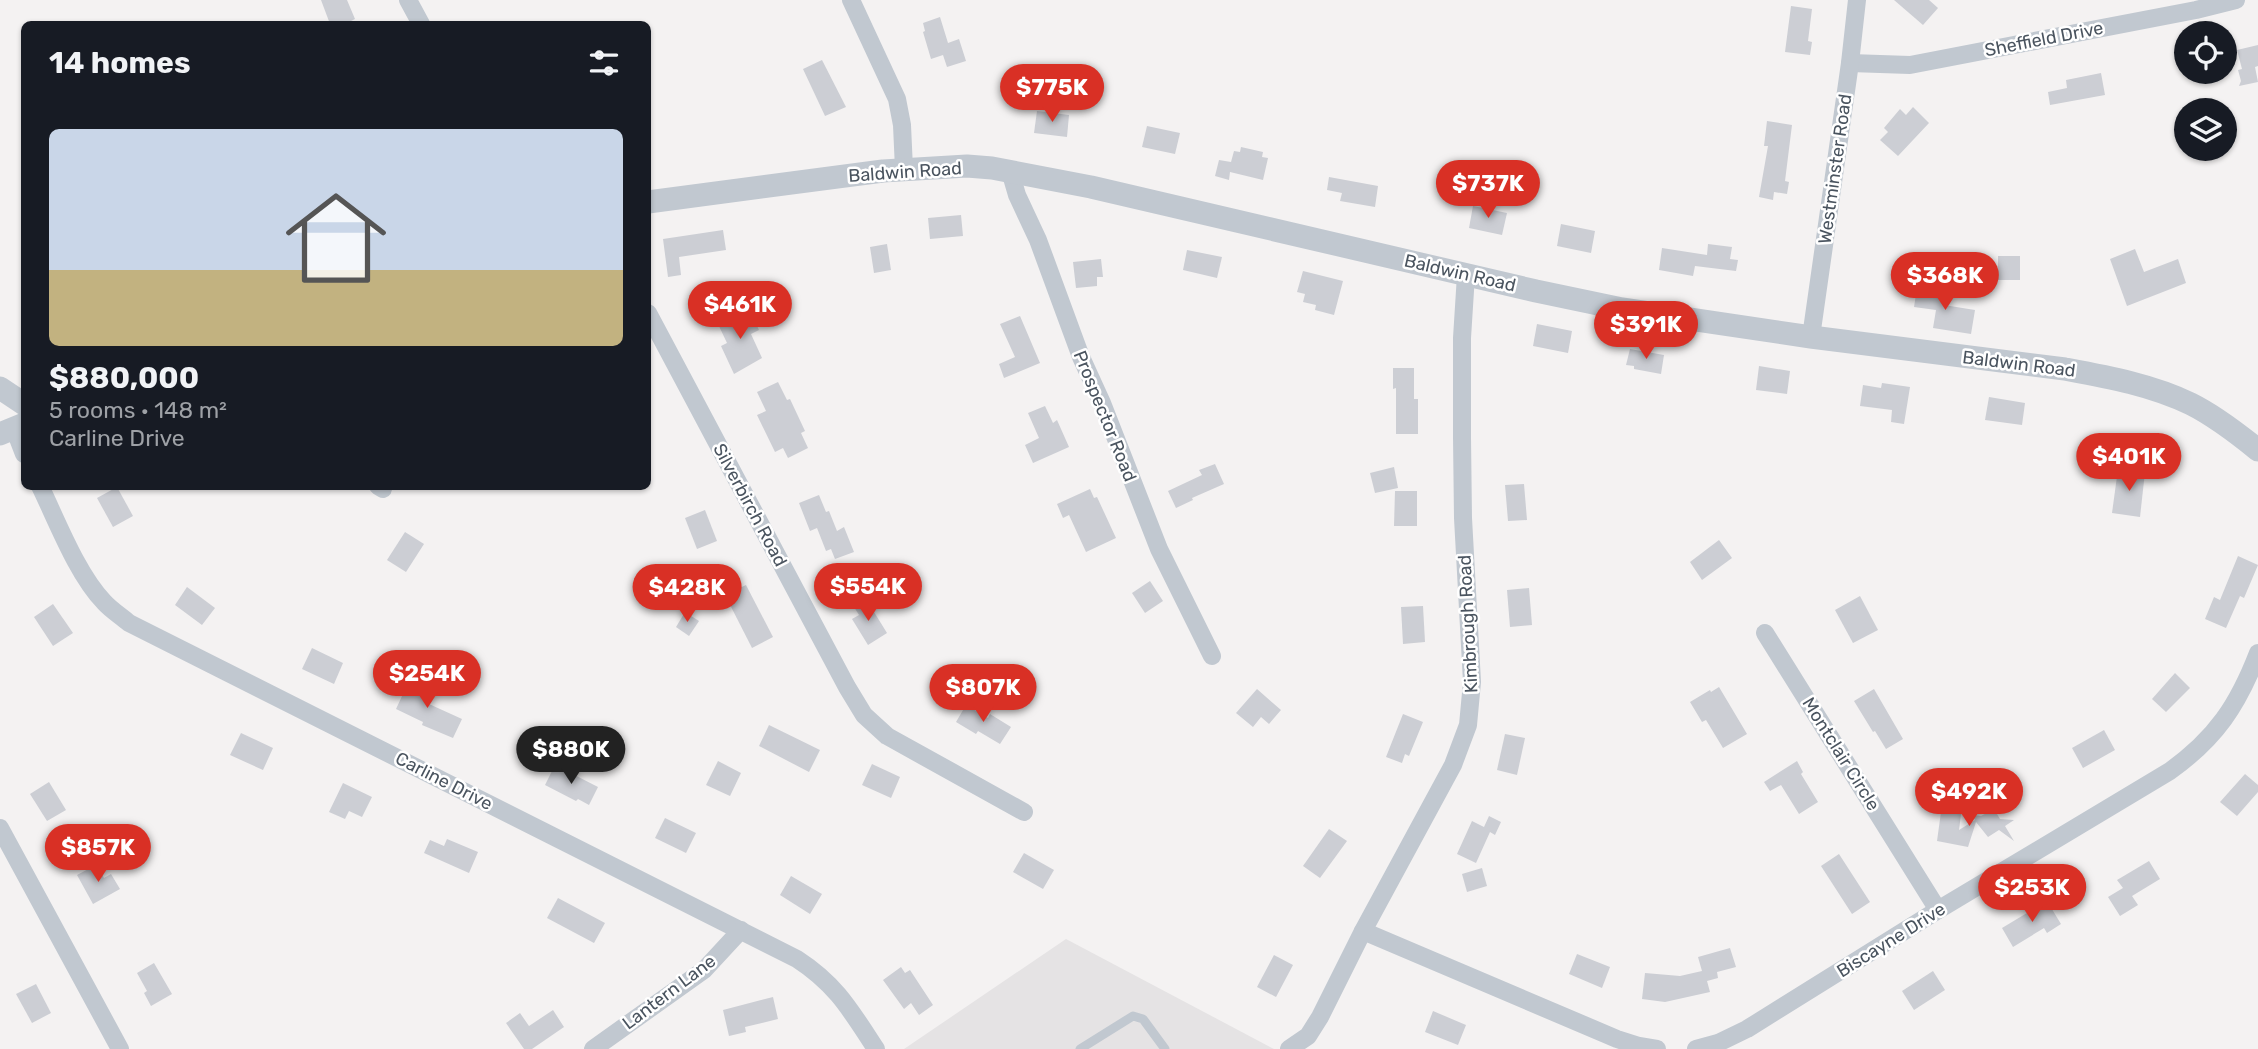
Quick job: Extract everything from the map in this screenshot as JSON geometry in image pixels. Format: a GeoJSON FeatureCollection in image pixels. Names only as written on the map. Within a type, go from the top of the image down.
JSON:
{"type":"FeatureCollection","features":[{"type":"Feature","properties":{"kind":"street"},"geometry":{"type":"LineString","coordinates":[[408,0],[419,21]]}},
{"type":"Feature","properties":{"kind":"street"},"geometry":{"type":"LineString","coordinates":[[851,0],[897,99],[902,125],[904,169]]}},
{"type":"Feature","properties":{"kind":"street","name":"Westminster Road"},"geometry":{"type":"LineString","coordinates":[[1811,337],[1857,0]]}},
{"type":"Feature","properties":{"kind":"street","name":"Sheffield Drive"},"geometry":{"type":"LineString","coordinates":[[1850,63],[1910,65],[2236,0]]}},
{"type":"Feature","properties":{"kind":"street","name":"Baldwin Road"},"geometry":{"type":"LineString","coordinates":[[651,202],[904,169],[967,166],[1010,171],[1104,189],[1466,275],[1641,312],[1811,337],[2066,369],[2107,377],[2149,388],[2190,404],[2219,421],[2258,450]]}},
{"type":"Feature","properties":{"kind":"street","name":"Prospector Road"},"geometry":{"type":"LineString","coordinates":[[1010,171],[1081,358],[1107,416],[1159,549],[1212,656]]}},
{"type":"Feature","properties":{"kind":"street","name":"Kimbrough Road"},"geometry":{"type":"LineString","coordinates":[[1289,1049],[1311,1032],[1453,765],[1466,733],[1472,682],[1463,518],[1462,338],[1466,275]]}},
{"type":"Feature","properties":{"kind":"street","name":"Silverbirch Road"},"geometry":{"type":"LineString","coordinates":[[651,319],[864,715],[887,736],[1024,812]]}},
{"type":"Feature","properties":{"kind":"street"},"geometry":{"type":"LineString","coordinates":[[0,388],[21,402]]}},
{"type":"Feature","properties":{"kind":"street"},"geometry":{"type":"LineString","coordinates":[[13,429],[21,447]]}},
{"type":"Feature","properties":{"kind":"street","name":"Carline Drive"},"geometry":{"type":"LineString","coordinates":[[42,490],[73,554],[95,591],[130,623],[797,959],[828,982],[845,1002],[876,1049]]}},
{"type":"Feature","properties":{"kind":"street","name":"Montclair Circle"},"geometry":{"type":"LineString","coordinates":[[1765,633],[1938,910]]}},
{"type":"Feature","properties":{"kind":"street","name":"Biscayne Drive"},"geometry":{"type":"LineString","coordinates":[[1696,1049],[1718,1044],[1747,1028],[2171,771],[2194,754],[2231,712],[2258,653]]}},
{"type":"Feature","properties":{"kind":"street"},"geometry":{"type":"LineString","coordinates":[[0,828],[120,1049]]}},
{"type":"Feature","properties":{"kind":"street","name":"Lantern Lane"},"geometry":{"type":"LineString","coordinates":[[593,1049],[704,970],[741,930]]}},
{"type":"Feature","properties":{"kind":"street"},"geometry":{"type":"LineString","coordinates":[[1363,931],[1618,1039],[1657,1049]]}},
{"type":"Feature","properties":{"kind":"lane"},"geometry":{"type":"LineString","coordinates":[[1080,1049],[1130,1016],[1137,1016],[1145,1021],[1165,1049]]}},
{"type":"Feature","properties":{"kind":"shaded area"},"geometry":{"type":"Polygon","coordinates":[[[1066,939],[1274,1049],[904,1049],[1066,939]]]}},
{"type":"Feature","properties":{"kind":"building"},"geometry":{"type":"Polygon","coordinates":[[[321,0],[347,0],[355,19],[329,21],[321,0]]]}},
{"type":"Feature","properties":{"kind":"building"},"geometry":{"type":"Polygon","coordinates":[[[1894,0],[1929,0],[1938,8],[1923,25],[1894,0]]]}},
{"type":"Feature","properties":{"kind":"building"},"geometry":{"type":"Polygon","coordinates":[[[1791,6],[1812,9],[1808,41],[1812,42],[1810,55],[1785,52],[1791,6]]]}},
{"type":"Feature","properties":{"kind":"building"},"geometry":{"type":"Polygon","coordinates":[[[940,17],[948,43],[959,39],[966,61],[947,67],[943,55],[931,59],[923,23],[940,17]]]}},
{"type":"Feature","properties":{"kind":"building"},"geometry":{"type":"Polygon","coordinates":[[[2258,45],[2258,66],[2255,67],[2258,82],[2239,86],[2241,81],[2238,70],[2242,69],[2237,50],[2258,45]]]}},
{"type":"Feature","properties":{"kind":"building"},"geometry":{"type":"Polygon","coordinates":[[[822,60],[846,107],[825,116],[803,69],[822,60]]]}},
{"type":"Feature","properties":{"kind":"building"},"geometry":{"type":"Polygon","coordinates":[[[2101,73],[2105,95],[2050,105],[2048,92],[2067,88],[2066,80],[2101,73]]]}},
{"type":"Feature","properties":{"kind":"building"},"geometry":{"type":"Polygon","coordinates":[[[1913,107],[1929,123],[1898,156],[1880,140],[1888,132],[1884,128],[1900,109],[1906,115],[1913,107]]]}},
{"type":"Feature","properties":{"kind":"building"},"geometry":{"type":"Polygon","coordinates":[[[1037,111],[1069,115],[1067,137],[1034,133],[1037,111]]]}},
{"type":"Feature","properties":{"kind":"building"},"geometry":{"type":"Polygon","coordinates":[[[1767,121],[1792,125],[1785,181],[1789,182],[1787,194],[1774,192],[1773,200],[1759,197],[1768,146],[1764,146],[1767,121]]]}},
{"type":"Feature","properties":{"kind":"building"},"geometry":{"type":"Polygon","coordinates":[[[1147,126],[1180,133],[1175,154],[1142,147],[1147,126]]]}},
{"type":"Feature","properties":{"kind":"building"},"geometry":{"type":"Polygon","coordinates":[[[1241,147],[1263,152],[1262,157],[1268,158],[1263,180],[1230,172],[1229,180],[1215,176],[1219,160],[1231,162],[1234,151],[1240,152],[1241,147]]]}},
{"type":"Feature","properties":{"kind":"building"},"geometry":{"type":"Polygon","coordinates":[[[1329,177],[1378,186],[1375,207],[1340,201],[1342,193],[1327,190],[1329,177]]]}},
{"type":"Feature","properties":{"kind":"building"},"geometry":{"type":"Polygon","coordinates":[[[1473,206],[1507,213],[1502,235],[1469,228],[1473,206]]]}},
{"type":"Feature","properties":{"kind":"building"},"geometry":{"type":"Polygon","coordinates":[[[961,215],[963,236],[930,239],[928,218],[961,215]]]}},
{"type":"Feature","properties":{"kind":"building"},"geometry":{"type":"Polygon","coordinates":[[[1561,224],[1595,231],[1591,253],[1557,246],[1561,224]]]}},
{"type":"Feature","properties":{"kind":"building"},"geometry":{"type":"Polygon","coordinates":[[[723,230],[726,250],[679,257],[681,275],[668,277],[663,239],[723,230]]]}},
{"type":"Feature","properties":{"kind":"building"},"geometry":{"type":"Polygon","coordinates":[[[887,244],[891,270],[874,273],[870,247],[887,244]]]}},
{"type":"Feature","properties":{"kind":"building"},"geometry":{"type":"Polygon","coordinates":[[[1708,244],[1732,247],[1730,259],[1738,260],[1736,271],[1695,266],[1693,276],[1659,270],[1662,248],[1707,255],[1708,244]]]}},
{"type":"Feature","properties":{"kind":"building"},"geometry":{"type":"Polygon","coordinates":[[[2135,249],[2144,272],[2178,259],[2186,283],[2127,306],[2110,259],[2135,249]]]}},
{"type":"Feature","properties":{"kind":"building"},"geometry":{"type":"Polygon","coordinates":[[[1187,250],[1222,257],[1217,278],[1183,270],[1187,250]]]}},
{"type":"Feature","properties":{"kind":"building"},"geometry":{"type":"Polygon","coordinates":[[[1998,256],[2020,256],[2020,280],[1998,280],[1998,256]]]}},
{"type":"Feature","properties":{"kind":"building"},"geometry":{"type":"Polygon","coordinates":[[[1101,259],[1103,277],[1097,277],[1097,286],[1076,288],[1073,262],[1101,259]]]}},
{"type":"Feature","properties":{"kind":"building"},"geometry":{"type":"Polygon","coordinates":[[[1303,271],[1343,281],[1334,315],[1315,310],[1316,305],[1303,302],[1305,294],[1297,292],[1303,271]]]}},
{"type":"Feature","properties":{"kind":"building"},"geometry":{"type":"Polygon","coordinates":[[[1917,288],[1946,293],[1944,305],[1975,310],[1971,334],[1933,328],[1936,310],[1914,307],[1917,288]]]}},
{"type":"Feature","properties":{"kind":"building"},"geometry":{"type":"Polygon","coordinates":[[[749,309],[759,330],[751,334],[762,358],[734,374],[721,346],[727,343],[718,324],[749,309]]]}},
{"type":"Feature","properties":{"kind":"building"},"geometry":{"type":"Polygon","coordinates":[[[1020,316],[1040,363],[1004,378],[999,364],[1015,357],[1000,324],[1020,316]]]}},
{"type":"Feature","properties":{"kind":"building"},"geometry":{"type":"Polygon","coordinates":[[[1537,324],[1572,331],[1568,353],[1533,346],[1537,324]]]}},
{"type":"Feature","properties":{"kind":"building"},"geometry":{"type":"Polygon","coordinates":[[[1630,349],[1664,355],[1661,374],[1626,365],[1630,349]]]}},
{"type":"Feature","properties":{"kind":"building"},"geometry":{"type":"Polygon","coordinates":[[[1759,366],[1790,371],[1787,394],[1756,390],[1759,366]]]}},
{"type":"Feature","properties":{"kind":"building"},"geometry":{"type":"Polygon","coordinates":[[[1393,368],[1414,368],[1414,399],[1418,399],[1418,434],[1396,434],[1393,368]]]}},
{"type":"Feature","properties":{"kind":"building"},"geometry":{"type":"Polygon","coordinates":[[[778,382],[787,400],[790,399],[805,431],[801,433],[808,448],[788,458],[783,448],[775,452],[757,415],[766,411],[757,392],[778,382]]]}},
{"type":"Feature","properties":{"kind":"building"},"geometry":{"type":"Polygon","coordinates":[[[1882,383],[1910,387],[1904,424],[1891,422],[1892,410],[1860,406],[1863,385],[1881,388],[1882,383]]]}},
{"type":"Feature","properties":{"kind":"building"},"geometry":{"type":"Polygon","coordinates":[[[1989,397],[2025,403],[2022,425],[1985,420],[1989,397]]]}},
{"type":"Feature","properties":{"kind":"building"},"geometry":{"type":"Polygon","coordinates":[[[1045,406],[1053,423],[1057,420],[1069,447],[1033,463],[1025,445],[1039,438],[1028,413],[1045,406]]]}},
{"type":"Feature","properties":{"kind":"building"},"geometry":{"type":"Polygon","coordinates":[[[1215,464],[1224,484],[1176,508],[1168,491],[1202,475],[1199,470],[1215,464]]]}},
{"type":"Feature","properties":{"kind":"building"},"geometry":{"type":"Polygon","coordinates":[[[1394,467],[1398,488],[1375,493],[1370,473],[1394,467]]]}},
{"type":"Feature","properties":{"kind":"building"},"geometry":{"type":"Polygon","coordinates":[[[2118,469],[2145,472],[2140,517],[2112,513],[2118,469]]]}},
{"type":"Feature","properties":{"kind":"building"},"geometry":{"type":"Polygon","coordinates":[[[1524,484],[1527,520],[1508,521],[1505,485],[1524,484]]]}},
{"type":"Feature","properties":{"kind":"building"},"geometry":{"type":"Polygon","coordinates":[[[1090,489],[1094,498],[1097,497],[1116,538],[1086,552],[1069,515],[1063,518],[1057,504],[1090,489]]]}},
{"type":"Feature","properties":{"kind":"building"},"geometry":{"type":"Polygon","coordinates":[[[112,490],[119,490],[133,516],[113,527],[97,498],[112,490]]]}},
{"type":"Feature","properties":{"kind":"building"},"geometry":{"type":"Polygon","coordinates":[[[1395,491],[1417,491],[1417,526],[1394,526],[1395,491]]]}},
{"type":"Feature","properties":{"kind":"building"},"geometry":{"type":"Polygon","coordinates":[[[819,495],[837,531],[844,527],[854,552],[835,559],[831,549],[826,551],[817,528],[810,531],[799,503],[819,495]]]}},
{"type":"Feature","properties":{"kind":"building"},"geometry":{"type":"Polygon","coordinates":[[[705,510],[717,541],[697,549],[685,518],[705,510]]]}},
{"type":"Feature","properties":{"kind":"building"},"geometry":{"type":"Polygon","coordinates":[[[405,532],[424,544],[406,572],[387,560],[405,532]]]}},
{"type":"Feature","properties":{"kind":"building"},"geometry":{"type":"Polygon","coordinates":[[[1719,540],[1732,558],[1702,580],[1690,562],[1719,540]]]}},
{"type":"Feature","properties":{"kind":"building"},"geometry":{"type":"Polygon","coordinates":[[[2238,556],[2258,565],[2244,598],[2240,596],[2226,628],[2205,619],[2214,597],[2220,600],[2238,556]]]}},
{"type":"Feature","properties":{"kind":"building"},"geometry":{"type":"Polygon","coordinates":[[[1150,581],[1163,601],[1145,613],[1132,593],[1150,581]]]}},
{"type":"Feature","properties":{"kind":"building"},"geometry":{"type":"Polygon","coordinates":[[[746,585],[773,637],[752,648],[725,595],[746,585]]]}},
{"type":"Feature","properties":{"kind":"building"},"geometry":{"type":"Polygon","coordinates":[[[187,587],[215,608],[202,625],[175,605],[187,587]]]}},
{"type":"Feature","properties":{"kind":"building"},"geometry":{"type":"Polygon","coordinates":[[[1529,588],[1532,625],[1510,627],[1507,590],[1529,588]]]}},
{"type":"Feature","properties":{"kind":"building"},"geometry":{"type":"Polygon","coordinates":[[[1860,596],[1878,630],[1853,643],[1835,610],[1860,596]]]}},
{"type":"Feature","properties":{"kind":"building"},"geometry":{"type":"Polygon","coordinates":[[[866,599],[887,633],[868,645],[852,619],[859,615],[854,607],[866,599]]]}},
{"type":"Feature","properties":{"kind":"building"},"geometry":{"type":"Polygon","coordinates":[[[53,604],[73,633],[53,646],[34,617],[53,604]]]}},
{"type":"Feature","properties":{"kind":"building"},"geometry":{"type":"Polygon","coordinates":[[[1423,606],[1425,642],[1403,644],[1401,607],[1423,606]]]}},
{"type":"Feature","properties":{"kind":"building"},"geometry":{"type":"Polygon","coordinates":[[[685,612],[699,621],[689,636],[676,627],[685,612]]]}},
{"type":"Feature","properties":{"kind":"building"},"geometry":{"type":"Polygon","coordinates":[[[312,648],[343,663],[334,684],[302,669],[312,648]]]}},
{"type":"Feature","properties":{"kind":"building"},"geometry":{"type":"Polygon","coordinates":[[[2175,673],[2190,688],[2166,712],[2152,699],[2175,673]]]}},
{"type":"Feature","properties":{"kind":"building"},"geometry":{"type":"Polygon","coordinates":[[[409,681],[435,693],[429,704],[462,719],[453,738],[422,725],[423,722],[396,709],[409,681]]]}},
{"type":"Feature","properties":{"kind":"building"},"geometry":{"type":"Polygon","coordinates":[[[1719,687],[1747,734],[1723,748],[1706,720],[1702,722],[1690,702],[1719,687]]]}},
{"type":"Feature","properties":{"kind":"building"},"geometry":{"type":"Polygon","coordinates":[[[1257,689],[1281,710],[1269,724],[1261,717],[1253,727],[1236,713],[1257,689]]]}},
{"type":"Feature","properties":{"kind":"building"},"geometry":{"type":"Polygon","coordinates":[[[1874,689],[1903,739],[1886,749],[1854,701],[1874,689]]]}},
{"type":"Feature","properties":{"kind":"building"},"geometry":{"type":"Polygon","coordinates":[[[966,705],[988,718],[990,714],[1011,727],[1000,744],[956,722],[966,705]]]}},
{"type":"Feature","properties":{"kind":"building"},"geometry":{"type":"Polygon","coordinates":[[[1403,714],[1423,722],[1409,756],[1405,754],[1402,763],[1386,757],[1403,714]]]}},
{"type":"Feature","properties":{"kind":"building"},"geometry":{"type":"Polygon","coordinates":[[[769,725],[820,750],[809,772],[759,746],[769,725]]]}},
{"type":"Feature","properties":{"kind":"building"},"geometry":{"type":"Polygon","coordinates":[[[2104,730],[2115,750],[2083,768],[2072,748],[2104,730]]]}},
{"type":"Feature","properties":{"kind":"building"},"geometry":{"type":"Polygon","coordinates":[[[241,733],[273,748],[263,770],[230,755],[241,733]]]}},
{"type":"Feature","properties":{"kind":"building"},"geometry":{"type":"Polygon","coordinates":[[[1505,734],[1525,738],[1517,775],[1497,770],[1505,734]]]}},
{"type":"Feature","properties":{"kind":"building"},"geometry":{"type":"Polygon","coordinates":[[[718,761],[741,773],[730,796],[706,785],[718,761]]]}},
{"type":"Feature","properties":{"kind":"building"},"geometry":{"type":"Polygon","coordinates":[[[1797,761],[1803,772],[1801,774],[1818,802],[1799,814],[1781,785],[1770,791],[1764,782],[1797,761]]]}},
{"type":"Feature","properties":{"kind":"building"},"geometry":{"type":"Polygon","coordinates":[[[872,764],[900,777],[891,798],[862,785],[872,764]]]}},
{"type":"Feature","properties":{"kind":"building"},"geometry":{"type":"Polygon","coordinates":[[[555,765],[598,787],[589,805],[545,785],[555,765]]]}},
{"type":"Feature","properties":{"kind":"building"},"geometry":{"type":"Polygon","coordinates":[[[2245,774],[2258,785],[2258,792],[2237,816],[2220,802],[2245,774]]]}},
{"type":"Feature","properties":{"kind":"building"},"geometry":{"type":"Polygon","coordinates":[[[49,782],[66,810],[47,821],[30,794],[49,782]]]}},
{"type":"Feature","properties":{"kind":"building"},"geometry":{"type":"Polygon","coordinates":[[[343,783],[372,797],[362,817],[349,811],[345,819],[329,812],[343,783]]]}},
{"type":"Feature","properties":{"kind":"building"},"geometry":{"type":"Polygon","coordinates":[[[1994,809],[2000,819],[2014,820],[2005,826],[2014,841],[1999,830],[1988,837],[1976,822],[1968,847],[1937,841],[1941,812],[1961,814],[1959,830],[1975,820],[1972,815],[1981,816],[1994,809]]]}},
{"type":"Feature","properties":{"kind":"building"},"geometry":{"type":"Polygon","coordinates":[[[1489,816],[1501,822],[1495,835],[1490,832],[1476,863],[1457,854],[1472,821],[1484,827],[1489,816]]]}},
{"type":"Feature","properties":{"kind":"building"},"geometry":{"type":"Polygon","coordinates":[[[665,818],[696,833],[686,853],[655,838],[665,818]]]}},
{"type":"Feature","properties":{"kind":"building"},"geometry":{"type":"Polygon","coordinates":[[[1329,829],[1347,841],[1320,878],[1303,866],[1329,829]]]}},
{"type":"Feature","properties":{"kind":"building"},"geometry":{"type":"Polygon","coordinates":[[[447,839],[478,852],[469,873],[424,853],[430,840],[444,846],[447,839]]]}},
{"type":"Feature","properties":{"kind":"building"},"geometry":{"type":"Polygon","coordinates":[[[1024,853],[1054,870],[1043,889],[1013,872],[1024,853]]]}},
{"type":"Feature","properties":{"kind":"building"},"geometry":{"type":"Polygon","coordinates":[[[1839,854],[1870,902],[1852,914],[1821,866],[1839,854]]]}},
{"type":"Feature","properties":{"kind":"building"},"geometry":{"type":"Polygon","coordinates":[[[2149,861],[2160,879],[2132,896],[2138,905],[2120,916],[2108,897],[2123,888],[2117,880],[2149,861]]]}},
{"type":"Feature","properties":{"kind":"building"},"geometry":{"type":"Polygon","coordinates":[[[96,865],[104,878],[111,874],[120,889],[93,904],[77,875],[96,865]]]}},
{"type":"Feature","properties":{"kind":"building"},"geometry":{"type":"Polygon","coordinates":[[[1482,868],[1487,886],[1467,892],[1462,874],[1482,868]]]}},
{"type":"Feature","properties":{"kind":"building"},"geometry":{"type":"Polygon","coordinates":[[[791,876],[822,894],[810,914],[780,895],[791,876]]]}},
{"type":"Feature","properties":{"kind":"building"},"geometry":{"type":"Polygon","coordinates":[[[558,898],[605,923],[594,943],[547,918],[558,898]]]}},
{"type":"Feature","properties":{"kind":"building"},"geometry":{"type":"Polygon","coordinates":[[[2047,901],[2061,924],[2047,933],[2044,928],[2013,947],[2002,928],[2047,901]]]}},
{"type":"Feature","properties":{"kind":"building"},"geometry":{"type":"Polygon","coordinates":[[[1730,948],[1736,967],[1717,972],[1718,978],[1707,981],[1710,992],[1665,1002],[1642,999],[1645,973],[1680,976],[1702,971],[1698,957],[1730,948]]]}},
{"type":"Feature","properties":{"kind":"building"},"geometry":{"type":"Polygon","coordinates":[[[1577,954],[1610,967],[1602,988],[1569,974],[1577,954]]]}},
{"type":"Feature","properties":{"kind":"building"},"geometry":{"type":"Polygon","coordinates":[[[1274,955],[1293,965],[1276,997],[1257,987],[1274,955]]]}},
{"type":"Feature","properties":{"kind":"building"},"geometry":{"type":"Polygon","coordinates":[[[154,963],[172,994],[151,1006],[144,993],[147,991],[137,973],[154,963]]]}},
{"type":"Feature","properties":{"kind":"building"},"geometry":{"type":"Polygon","coordinates":[[[901,967],[905,973],[910,970],[933,1005],[919,1015],[911,1003],[904,1009],[883,980],[901,967]]]}},
{"type":"Feature","properties":{"kind":"building"},"geometry":{"type":"Polygon","coordinates":[[[1933,971],[1945,990],[1914,1010],[1902,991],[1933,971]]]}},
{"type":"Feature","properties":{"kind":"building"},"geometry":{"type":"Polygon","coordinates":[[[36,984],[51,1013],[32,1023],[16,994],[36,984]]]}},
{"type":"Feature","properties":{"kind":"building"},"geometry":{"type":"Polygon","coordinates":[[[773,997],[778,1019],[745,1027],[746,1032],[729,1036],[723,1010],[773,997]]]}},
{"type":"Feature","properties":{"kind":"building"},"geometry":{"type":"Polygon","coordinates":[[[553,1010],[564,1027],[532,1049],[524,1049],[506,1023],[520,1013],[529,1026],[553,1010]]]}},
{"type":"Feature","properties":{"kind":"building"},"geometry":{"type":"Polygon","coordinates":[[[1433,1011],[1466,1025],[1458,1045],[1425,1032],[1433,1011]]]}}]}
